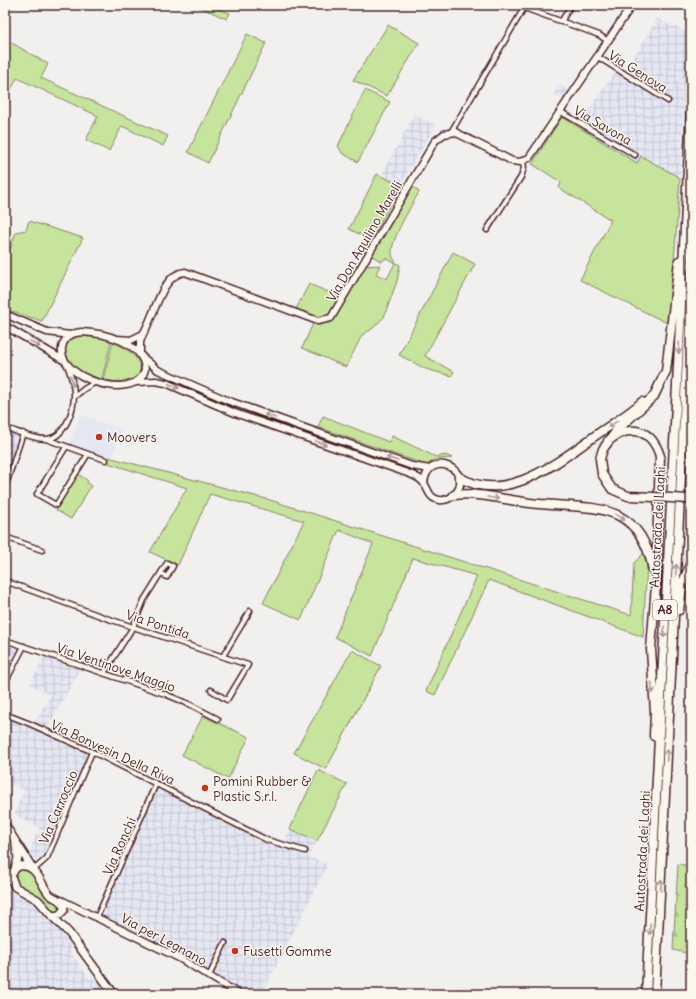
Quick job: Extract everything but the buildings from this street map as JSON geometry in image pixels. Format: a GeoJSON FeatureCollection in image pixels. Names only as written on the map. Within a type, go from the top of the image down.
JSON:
{"type":"FeatureCollection","features":[{"type":"Feature","properties":{"kind":"highway","name":"Autostrada dei Laghi"},"geometry":{"type":"LineString","coordinates":[[646,994],[691,110]]}},
{"type":"Feature","properties":{"kind":"highway"},"geometry":{"type":"LineString","coordinates":[[685,225],[675,280],[666,371],[654,396],[608,441],[603,449],[600,459],[602,474],[606,483],[618,493],[628,496],[690,499]]}},
{"type":"Feature","properties":{"kind":"highway","name":"Autostrada dei Laghi"},"geometry":{"type":"LineString","coordinates":[[655,994],[691,278]]}},
{"type":"Feature","properties":{"kind":"highway"},"geometry":{"type":"LineString","coordinates":[[459,477],[478,485],[499,486],[530,478],[548,469],[646,399],[652,392],[662,372],[668,351]]}},
{"type":"Feature","properties":{"kind":"highway"},"geometry":{"type":"LineString","coordinates":[[608,441],[621,433],[633,431],[640,432],[652,440],[660,456],[653,620]]}},
{"type":"Feature","properties":{"kind":"highway"},"geometry":{"type":"LineString","coordinates":[[454,495],[472,494],[534,504],[594,507],[603,509],[623,519],[641,535],[650,552],[654,571],[652,678],[655,712],[654,742],[656,800]]}},
{"type":"Feature","properties":{"kind":"highway"},"geometry":{"type":"LineString","coordinates":[[673,644],[683,582],[691,563]]}},
{"type":"Feature","properties":{"kind":"main road"},"geometry":{"type":"LineString","coordinates":[[5,825],[35,869],[50,895],[63,903],[63,911],[69,933]]}},
{"type":"Feature","properties":{"kind":"main road"},"geometry":{"type":"LineString","coordinates":[[14,840],[18,858],[9,873],[13,885],[18,890],[38,900],[69,933],[114,994]]}},
{"type":"Feature","properties":{"kind":"main road"},"geometry":{"type":"LineString","coordinates":[[9,873],[23,865],[35,869]]}},
{"type":"Feature","properties":{"kind":"main road"},"geometry":{"type":"LineString","coordinates":[[52,916],[56,917],[63,911]]}},
{"type":"Feature","properties":{"kind":"street"},"geometry":{"type":"LineString","coordinates":[[516,5],[599,36],[608,41]]}},
{"type":"Feature","properties":{"kind":"street"},"geometry":{"type":"LineString","coordinates":[[561,22],[571,5]]}},
{"type":"Feature","properties":{"kind":"street"},"geometry":{"type":"LineString","coordinates":[[524,8],[450,132],[465,136],[512,162],[523,161],[534,152],[632,5]]}},
{"type":"Feature","properties":{"kind":"street","name":"Via Genova"},"geometry":{"type":"LineString","coordinates":[[598,57],[668,101]]}},
{"type":"Feature","properties":{"kind":"street","name":"Via Savona"},"geometry":{"type":"LineString","coordinates":[[561,112],[635,155]]}},
{"type":"Feature","properties":{"kind":"street","name":"Via Don Aquilino Marelli"},"geometry":{"type":"LineString","coordinates":[[140,354],[140,342],[143,334],[167,282],[174,275],[185,272],[318,321],[331,318],[432,144],[440,136],[450,132]]}},
{"type":"Feature","properties":{"kind":"street"},"geometry":{"type":"LineString","coordinates":[[486,230],[521,177],[524,168],[523,161]]}},
{"type":"Feature","properties":{"kind":"street"},"geometry":{"type":"LineString","coordinates":[[5,314],[47,332],[70,335],[82,332],[131,340],[143,334]]}},
{"type":"Feature","properties":{"kind":"street"},"geometry":{"type":"LineString","coordinates":[[5,326],[96,383],[120,386],[136,382],[156,381],[166,383],[235,413],[410,474],[424,483]]}},
{"type":"Feature","properties":{"kind":"street"},"geometry":{"type":"LineString","coordinates":[[46,439],[55,437],[64,428],[74,397],[74,385],[62,355],[62,348],[65,340],[70,335]]}},
{"type":"Feature","properties":{"kind":"street"},"geometry":{"type":"LineString","coordinates":[[117,338],[140,354],[158,370],[229,401],[412,466],[430,469]]}},
{"type":"Feature","properties":{"kind":"street"},"geometry":{"type":"LineString","coordinates":[[136,382],[141,378],[146,369],[140,354]]}},
{"type":"Feature","properties":{"kind":"street"},"geometry":{"type":"LineString","coordinates":[[74,397],[84,389],[96,383]]}},
{"type":"Feature","properties":{"kind":"street"},"geometry":{"type":"LineString","coordinates":[[5,428],[46,439],[66,448],[106,460]]}},
{"type":"Feature","properties":{"kind":"street"},"geometry":{"type":"LineString","coordinates":[[5,488],[23,433]]}},
{"type":"Feature","properties":{"kind":"street"},"geometry":{"type":"LineString","coordinates":[[66,448],[37,494],[56,505],[88,454]]}},
{"type":"Feature","properties":{"kind":"street"},"geometry":{"type":"LineString","coordinates":[[441,464],[452,467],[459,477],[459,487],[454,495],[444,500],[433,498],[426,489],[424,483],[430,469],[441,464]]}},
{"type":"Feature","properties":{"kind":"street"},"geometry":{"type":"LineString","coordinates":[[5,537],[42,550]]}},
{"type":"Feature","properties":{"kind":"street"},"geometry":{"type":"LineString","coordinates":[[104,673],[134,627],[144,600],[161,573]]}},
{"type":"Feature","properties":{"kind":"street","name":"Via Pontida"},"geometry":{"type":"LineString","coordinates":[[5,581],[134,627],[248,665],[227,700],[211,690]]}},
{"type":"Feature","properties":{"kind":"street"},"geometry":{"type":"LineString","coordinates":[[223,656],[250,611]]}},
{"type":"Feature","properties":{"kind":"street","name":"Via Ventinove Maggio"},"geometry":{"type":"LineString","coordinates":[[5,640],[177,699],[218,719]]}},
{"type":"Feature","properties":{"kind":"street"},"geometry":{"type":"LineString","coordinates":[[5,683],[24,646]]}},
{"type":"Feature","properties":{"kind":"street","name":"Via Bonvesin Della Riva"},"geometry":{"type":"LineString","coordinates":[[5,714],[28,722],[92,752],[267,840],[305,851]]}},
{"type":"Feature","properties":{"kind":"street","name":"Via Carroccio"},"geometry":{"type":"LineString","coordinates":[[35,869],[47,858],[92,752]]}},
{"type":"Feature","properties":{"kind":"street","name":"Via Ronchi"},"geometry":{"type":"LineString","coordinates":[[97,917],[136,834],[155,786],[154,782]]}},
{"type":"Feature","properties":{"kind":"street","name":"Via per Legnano"},"geometry":{"type":"LineString","coordinates":[[60,900],[147,941],[240,994]]}},
{"type":"Feature","properties":{"kind":"street"},"geometry":{"type":"LineString","coordinates":[[63,911],[68,907],[76,908]]}},
{"type":"Feature","properties":{"kind":"street"},"geometry":{"type":"LineString","coordinates":[[209,976],[225,943]]}},
{"type":"Feature","properties":{"kind":"shaded area"},"geometry":{"type":"Polygon","coordinates":[[[657,19],[688,32],[680,178],[642,156],[637,163],[577,127],[618,68],[625,72],[657,19]]]}},
{"type":"Feature","properties":{"kind":"shaded area"},"geometry":{"type":"Polygon","coordinates":[[[560,85],[569,91],[563,100],[554,94],[560,85]]]}},
{"type":"Feature","properties":{"kind":"shaded area"},"geometry":{"type":"Polygon","coordinates":[[[414,115],[436,125],[400,185],[383,177],[385,175],[382,174],[414,115]]]}},
{"type":"Feature","properties":{"kind":"shaded area"},"geometry":{"type":"Polygon","coordinates":[[[80,415],[122,429],[112,458],[69,446],[80,415]]]}},
{"type":"Feature","properties":{"kind":"shaded area"},"geometry":{"type":"Polygon","coordinates":[[[5,432],[18,436],[19,439],[9,467],[5,471],[5,432]]]}},
{"type":"Feature","properties":{"kind":"shaded area"},"geometry":{"type":"Polygon","coordinates":[[[5,641],[22,647],[5,680],[5,641]]]}},
{"type":"Feature","properties":{"kind":"shaded area"},"geometry":{"type":"Polygon","coordinates":[[[45,656],[81,668],[45,732],[92,753],[42,858],[33,859],[29,853],[39,827],[14,815],[24,790],[5,782],[5,717],[33,727],[50,695],[30,684],[45,656]]]}},
{"type":"Feature","properties":{"kind":"shaded area"},"geometry":{"type":"Polygon","coordinates":[[[157,778],[213,809],[268,835],[284,841],[290,829],[317,841],[308,857],[328,864],[262,994],[247,994],[182,955],[98,915],[157,778]]]}},
{"type":"Feature","properties":{"kind":"shaded area"},"geometry":{"type":"Polygon","coordinates":[[[5,883],[13,894],[41,906],[48,917],[55,921],[72,950],[73,956],[90,979],[95,978],[108,994],[5,994],[5,883]]]}},
{"type":"Feature","properties":{"kind":"green space"},"geometry":{"type":"Polygon","coordinates":[[[195,5],[208,5],[230,13],[227,19],[195,5]]]}},
{"type":"Feature","properties":{"kind":"green space"},"geometry":{"type":"Polygon","coordinates":[[[388,25],[419,43],[387,96],[353,80],[388,25]]]}},
{"type":"Feature","properties":{"kind":"green space"},"geometry":{"type":"Polygon","coordinates":[[[247,34],[266,43],[208,163],[188,152],[247,34]]]}},
{"type":"Feature","properties":{"kind":"green space"},"geometry":{"type":"Polygon","coordinates":[[[5,39],[48,64],[41,78],[168,136],[163,146],[122,126],[109,151],[86,140],[98,116],[17,78],[5,101],[5,39]]]}},
{"type":"Feature","properties":{"kind":"green space"},"geometry":{"type":"Polygon","coordinates":[[[365,90],[390,102],[358,162],[342,153],[338,146],[365,90]]]}},
{"type":"Feature","properties":{"kind":"green space"},"geometry":{"type":"Polygon","coordinates":[[[562,117],[637,163],[641,156],[680,178],[674,262],[667,323],[580,280],[611,220],[559,188],[561,182],[532,164],[562,117]]]}},
{"type":"Feature","properties":{"kind":"green space"},"geometry":{"type":"Polygon","coordinates":[[[377,174],[402,186],[397,192],[371,240],[349,229],[377,174]]]}},
{"type":"Feature","properties":{"kind":"green space"},"geometry":{"type":"Polygon","coordinates":[[[411,187],[415,188],[419,192],[403,221],[393,244],[392,256],[396,263],[400,265],[397,281],[384,317],[372,329],[362,335],[346,367],[302,348],[316,317],[296,309],[309,284],[345,299],[365,266],[380,265],[376,274],[387,279],[395,263],[385,258],[382,262],[371,254],[411,187]]]}},
{"type":"Feature","properties":{"kind":"green space"},"geometry":{"type":"Polygon","coordinates":[[[29,221],[83,238],[42,321],[5,309],[5,262],[16,232],[26,230],[29,221]]]}},
{"type":"Feature","properties":{"kind":"green space"},"geometry":{"type":"Polygon","coordinates":[[[453,252],[475,264],[425,356],[454,372],[451,376],[426,369],[399,355],[453,252]]]}},
{"type":"Feature","properties":{"kind":"green space"},"geometry":{"type":"Polygon","coordinates":[[[79,336],[104,338],[111,341],[102,379],[76,368],[66,357],[66,345],[71,339],[79,336]]]}},
{"type":"Feature","properties":{"kind":"green space"},"geometry":{"type":"Polygon","coordinates":[[[113,342],[134,356],[139,364],[140,370],[137,376],[130,380],[103,380],[113,342]]]}},
{"type":"Feature","properties":{"kind":"green space"},"geometry":{"type":"Polygon","coordinates":[[[323,416],[389,442],[392,436],[436,457],[446,455],[452,458],[437,459],[426,465],[318,427],[323,416]]]}},
{"type":"Feature","properties":{"kind":"green space"},"geometry":{"type":"Polygon","coordinates":[[[108,457],[270,500],[631,615],[634,563],[644,553],[647,563],[643,637],[489,580],[435,695],[426,691],[477,576],[413,558],[372,656],[335,637],[373,544],[339,530],[301,620],[263,603],[304,521],[210,494],[178,565],[150,552],[187,488],[105,462],[108,457]]]}},
{"type":"Feature","properties":{"kind":"green space"},"geometry":{"type":"Polygon","coordinates":[[[78,474],[88,481],[87,483],[91,486],[71,519],[56,510],[78,474]]]}},
{"type":"Feature","properties":{"kind":"green space"},"geometry":{"type":"Polygon","coordinates":[[[352,650],[381,666],[326,769],[294,753],[352,650]]]}},
{"type":"Feature","properties":{"kind":"green space"},"geometry":{"type":"Polygon","coordinates":[[[203,716],[249,737],[228,779],[182,755],[203,716]]]}},
{"type":"Feature","properties":{"kind":"green space"},"geometry":{"type":"Polygon","coordinates":[[[318,770],[347,784],[317,841],[290,829],[318,770]]]}},
{"type":"Feature","properties":{"kind":"green space"},"geometry":{"type":"Polygon","coordinates":[[[678,864],[691,866],[691,954],[673,950],[678,864]]]}},
{"type":"Feature","properties":{"kind":"green space"},"geometry":{"type":"Polygon","coordinates":[[[27,868],[59,904],[59,912],[55,914],[14,882],[15,873],[17,870],[27,868]]]}},
{"type":"Feature","properties":{"kind":"place","name":"Moovers"},"geometry":{"type":"Point","coordinates":[99,437]}},
{"type":"Feature","properties":{"kind":"place","name":"Pomini Rubber & Plastic S.r.l."},"geometry":{"type":"Point","coordinates":[205,788]}},
{"type":"Feature","properties":{"kind":"place","name":"Fusetti Gomme"},"geometry":{"type":"Point","coordinates":[235,951]}}]}
